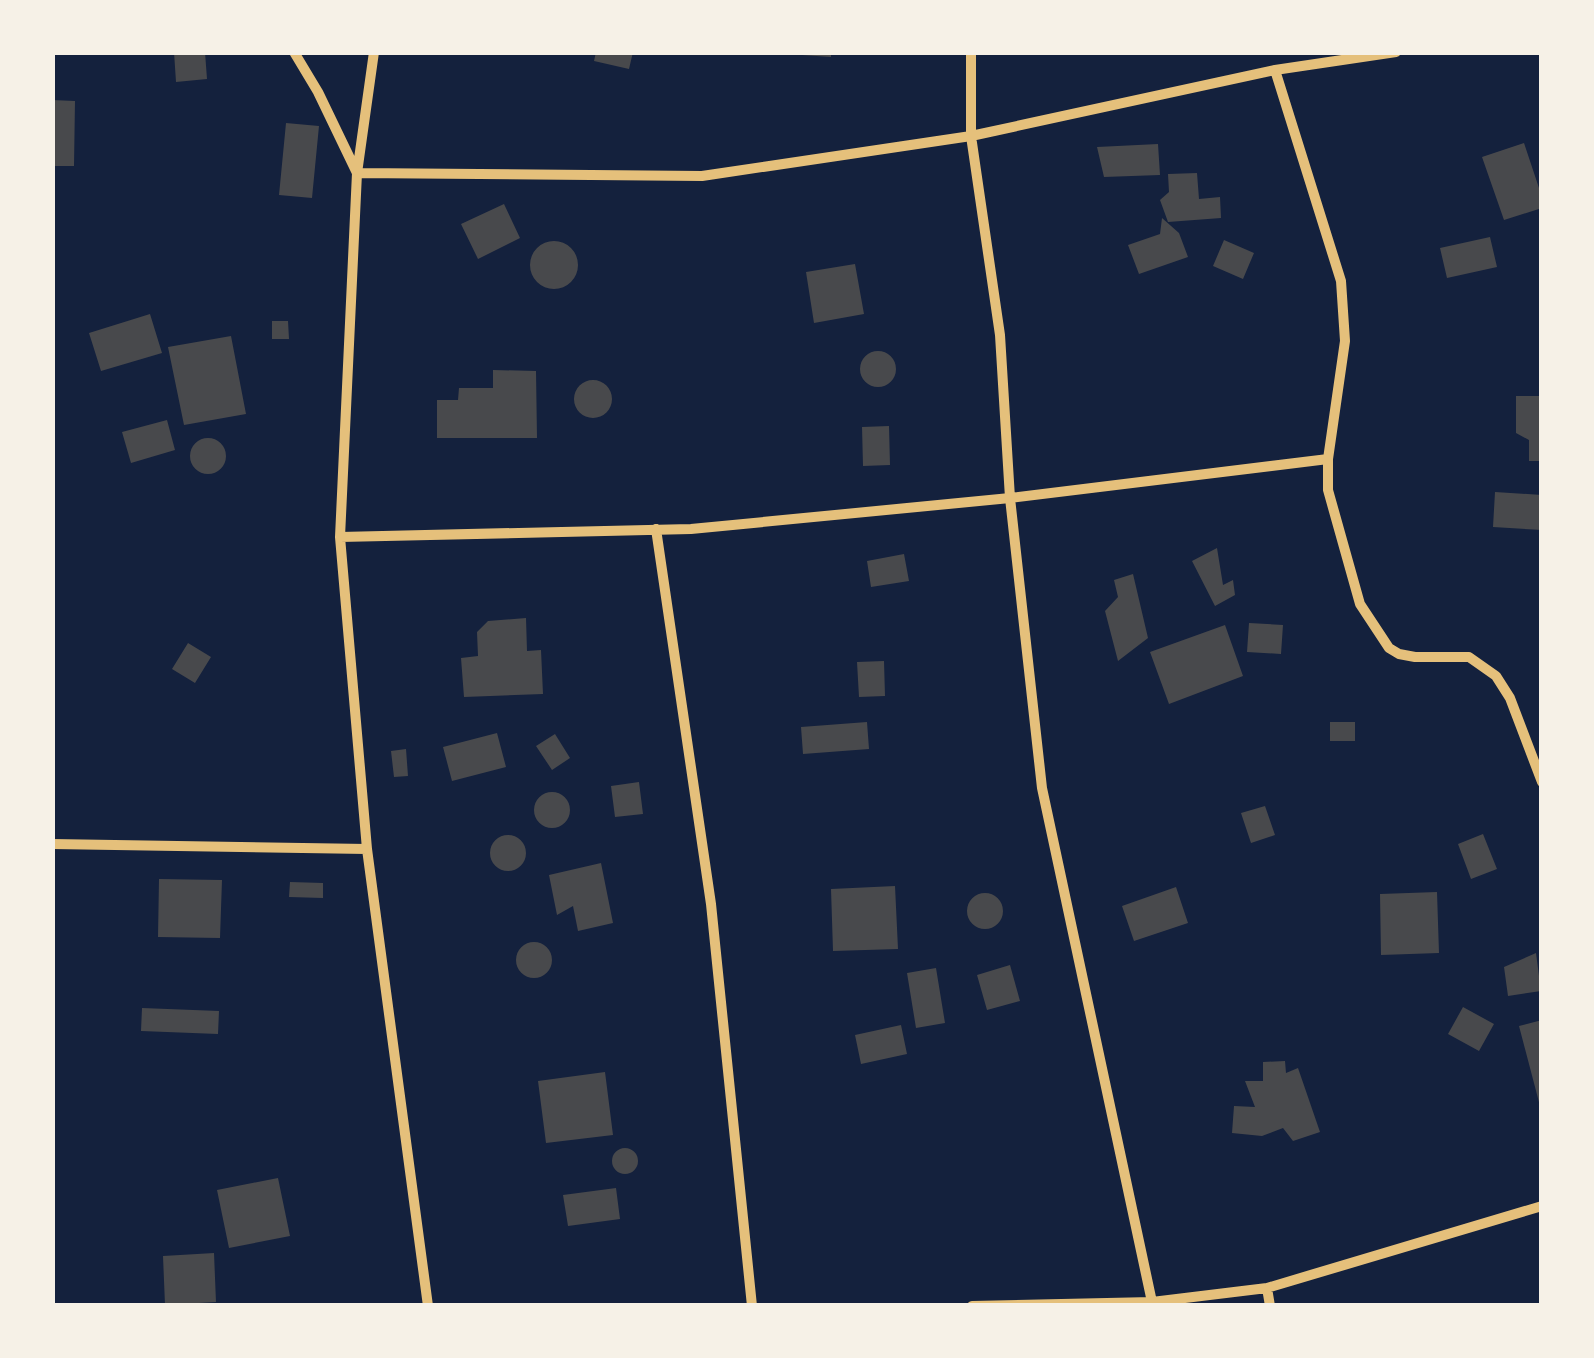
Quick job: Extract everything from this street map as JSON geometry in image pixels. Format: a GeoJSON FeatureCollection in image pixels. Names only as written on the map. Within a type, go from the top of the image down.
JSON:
{"type":"FeatureCollection","features":[{"type":"Feature","properties":{"kind":"street"},"geometry":{"type":"LineString","coordinates":[[294,52],[357,173]]}},
{"type":"Feature","properties":{"kind":"street"},"geometry":{"type":"LineString","coordinates":[[374,52],[357,173],[340,537],[367,849],[428,1306]]}},
{"type":"Feature","properties":{"kind":"street"},"geometry":{"type":"LineString","coordinates":[[971,52],[971,136],[1000,334],[1010,498],[1042,788],[1152,1302]]}},
{"type":"Feature","properties":{"kind":"street"},"geometry":{"type":"LineString","coordinates":[[357,173],[702,176],[971,136],[1275,70],[1396,52]]}},
{"type":"Feature","properties":{"kind":"street"},"geometry":{"type":"LineString","coordinates":[[1275,70],[1341,280],[1346,341],[1328,459],[1328,490],[1360,604],[1389,648],[1415,657],[1468,656],[1496,676],[1510,698],[1542,782]]}},
{"type":"Feature","properties":{"kind":"street"},"geometry":{"type":"LineString","coordinates":[[340,537],[691,529],[1010,498],[1328,459]]}},
{"type":"Feature","properties":{"kind":"street"},"geometry":{"type":"LineString","coordinates":[[656,529],[711,904],[752,1306]]}},
{"type":"Feature","properties":{"kind":"street"},"geometry":{"type":"LineString","coordinates":[[52,844],[367,849]]}},
{"type":"Feature","properties":{"kind":"street"},"geometry":{"type":"LineString","coordinates":[[972,1306],[1152,1302],[1267,1288],[1542,1206]]}},
{"type":"Feature","properties":{"kind":"street"},"geometry":{"type":"LineString","coordinates":[[1267,1288],[1270,1306]]}},
{"type":"Feature","properties":{"kind":"building"},"geometry":{"type":"Polygon","coordinates":[[[174,52],[205,52],[207,79],[176,82],[174,52]]]}},
{"type":"Feature","properties":{"kind":"building"},"geometry":{"type":"Polygon","coordinates":[[[596,52],[633,52],[629,69],[594,61],[596,52]]]}},
{"type":"Feature","properties":{"kind":"building"},"geometry":{"type":"Polygon","coordinates":[[[831,52],[831,57],[802,55],[831,52]]]}},
{"type":"Feature","properties":{"kind":"building"},"geometry":{"type":"Polygon","coordinates":[[[52,100],[75,101],[74,166],[52,166],[52,100]]]}},
{"type":"Feature","properties":{"kind":"building"},"geometry":{"type":"Polygon","coordinates":[[[286,123],[319,126],[312,198],[279,195],[286,123]]]}},
{"type":"Feature","properties":{"kind":"building"},"geometry":{"type":"Polygon","coordinates":[[[1524,143],[1542,208],[1504,220],[1482,157],[1524,143]]]}},
{"type":"Feature","properties":{"kind":"building"},"geometry":{"type":"Polygon","coordinates":[[[1158,144],[1160,175],[1104,177],[1097,147],[1158,144]]]}},
{"type":"Feature","properties":{"kind":"building"},"geometry":{"type":"Polygon","coordinates":[[[1197,173],[1199,199],[1220,197],[1221,218],[1168,222],[1160,200],[1169,192],[1168,174],[1197,173]]]}},
{"type":"Feature","properties":{"kind":"building"},"geometry":{"type":"Polygon","coordinates":[[[504,204],[520,238],[478,259],[461,224],[504,204]]]}},
{"type":"Feature","properties":{"kind":"building"},"geometry":{"type":"Polygon","coordinates":[[[1162,218],[1179,233],[1188,257],[1139,274],[1128,245],[1160,234],[1162,218]]]}},
{"type":"Feature","properties":{"kind":"building"},"geometry":{"type":"Polygon","coordinates":[[[1490,237],[1497,267],[1447,278],[1440,248],[1490,237]]]}},
{"type":"Feature","properties":{"kind":"building"},"geometry":{"type":"Polygon","coordinates":[[[1224,240],[1254,253],[1243,279],[1213,266],[1224,240]]]}},
{"type":"Feature","properties":{"kind":"building"},"geometry":{"type":"Polygon","coordinates":[[[554,241],[571,248],[578,265],[571,282],[554,289],[537,282],[530,265],[537,248],[554,241]]]}},
{"type":"Feature","properties":{"kind":"building"},"geometry":{"type":"Polygon","coordinates":[[[855,264],[864,314],[814,323],[806,272],[855,264]]]}},
{"type":"Feature","properties":{"kind":"building"},"geometry":{"type":"Polygon","coordinates":[[[150,314],[162,353],[101,371],[89,333],[150,314]]]}},
{"type":"Feature","properties":{"kind":"building"},"geometry":{"type":"Polygon","coordinates":[[[272,321],[288,321],[289,339],[272,339],[272,321]]]}},
{"type":"Feature","properties":{"kind":"building"},"geometry":{"type":"Polygon","coordinates":[[[231,336],[246,414],[184,425],[168,347],[231,336]]]}},
{"type":"Feature","properties":{"kind":"building"},"geometry":{"type":"Polygon","coordinates":[[[878,351],[891,356],[896,369],[891,382],[878,387],[865,382],[860,369],[865,356],[878,351]]]}},
{"type":"Feature","properties":{"kind":"building"},"geometry":{"type":"Polygon","coordinates":[[[493,370],[536,371],[537,438],[437,438],[437,400],[458,400],[459,388],[493,388],[493,370]]]}},
{"type":"Feature","properties":{"kind":"building"},"geometry":{"type":"Polygon","coordinates":[[[593,380],[606,386],[612,399],[606,412],[593,418],[580,412],[574,399],[580,386],[593,380]]]}},
{"type":"Feature","properties":{"kind":"building"},"geometry":{"type":"Polygon","coordinates":[[[1516,396],[1542,396],[1542,461],[1529,461],[1529,440],[1516,433],[1516,396]]]}},
{"type":"Feature","properties":{"kind":"building"},"geometry":{"type":"Polygon","coordinates":[[[167,420],[175,450],[131,463],[122,432],[167,420]]]}},
{"type":"Feature","properties":{"kind":"building"},"geometry":{"type":"Polygon","coordinates":[[[889,426],[890,465],[863,466],[862,427],[889,426]]]}},
{"type":"Feature","properties":{"kind":"building"},"geometry":{"type":"Polygon","coordinates":[[[208,438],[221,443],[226,456],[221,469],[208,474],[195,469],[190,456],[195,443],[208,438]]]}},
{"type":"Feature","properties":{"kind":"building"},"geometry":{"type":"Polygon","coordinates":[[[1495,492],[1542,495],[1542,530],[1493,527],[1495,492]]]}},
{"type":"Feature","properties":{"kind":"building"},"geometry":{"type":"Polygon","coordinates":[[[1217,548],[1223,585],[1233,580],[1235,595],[1215,606],[1192,561],[1217,548]]]}},
{"type":"Feature","properties":{"kind":"building"},"geometry":{"type":"Polygon","coordinates":[[[904,554],[909,581],[871,587],[867,561],[904,554]]]}},
{"type":"Feature","properties":{"kind":"building"},"geometry":{"type":"Polygon","coordinates":[[[1133,574],[1148,638],[1118,661],[1105,611],[1118,597],[1114,580],[1133,574]]]}},
{"type":"Feature","properties":{"kind":"building"},"geometry":{"type":"Polygon","coordinates":[[[526,618],[527,651],[541,650],[543,694],[464,697],[461,658],[478,656],[477,632],[488,621],[526,618]]]}},
{"type":"Feature","properties":{"kind":"building"},"geometry":{"type":"Polygon","coordinates":[[[1249,623],[1283,625],[1281,654],[1247,652],[1249,623]]]}},
{"type":"Feature","properties":{"kind":"building"},"geometry":{"type":"Polygon","coordinates":[[[1225,625],[1243,676],[1169,704],[1150,652],[1225,625]]]}},
{"type":"Feature","properties":{"kind":"building"},"geometry":{"type":"Polygon","coordinates":[[[188,643],[211,657],[195,683],[172,669],[188,643]]]}},
{"type":"Feature","properties":{"kind":"building"},"geometry":{"type":"Polygon","coordinates":[[[884,661],[885,696],[859,697],[857,662],[884,661]]]}},
{"type":"Feature","properties":{"kind":"building"},"geometry":{"type":"Polygon","coordinates":[[[867,722],[869,749],[803,754],[801,727],[867,722]]]}},
{"type":"Feature","properties":{"kind":"building"},"geometry":{"type":"Polygon","coordinates":[[[1330,722],[1355,722],[1355,741],[1330,741],[1330,722]]]}},
{"type":"Feature","properties":{"kind":"building"},"geometry":{"type":"Polygon","coordinates":[[[497,733],[506,767],[452,781],[443,747],[497,733]]]}},
{"type":"Feature","properties":{"kind":"building"},"geometry":{"type":"Polygon","coordinates":[[[555,734],[570,758],[552,770],[536,746],[555,734]]]}},
{"type":"Feature","properties":{"kind":"building"},"geometry":{"type":"Polygon","coordinates":[[[406,749],[408,776],[394,777],[391,751],[406,749]]]}},
{"type":"Feature","properties":{"kind":"building"},"geometry":{"type":"Polygon","coordinates":[[[639,782],[643,814],[615,817],[611,786],[639,782]]]}},
{"type":"Feature","properties":{"kind":"building"},"geometry":{"type":"Polygon","coordinates":[[[552,792],[565,797],[570,810],[565,823],[552,828],[539,823],[534,810],[539,797],[552,792]]]}},
{"type":"Feature","properties":{"kind":"building"},"geometry":{"type":"Polygon","coordinates":[[[1265,806],[1275,835],[1251,843],[1241,813],[1265,806]]]}},
{"type":"Feature","properties":{"kind":"building"},"geometry":{"type":"Polygon","coordinates":[[[1483,834],[1497,869],[1471,879],[1458,844],[1483,834]]]}},
{"type":"Feature","properties":{"kind":"building"},"geometry":{"type":"Polygon","coordinates":[[[508,835],[521,840],[526,853],[521,866],[508,871],[495,866],[490,853],[495,840],[508,835]]]}},
{"type":"Feature","properties":{"kind":"building"},"geometry":{"type":"Polygon","coordinates":[[[601,863],[613,923],[578,931],[573,906],[557,915],[549,875],[601,863]]]}},
{"type":"Feature","properties":{"kind":"building"},"geometry":{"type":"Polygon","coordinates":[[[159,879],[222,880],[220,938],[158,937],[159,879]]]}},
{"type":"Feature","properties":{"kind":"building"},"geometry":{"type":"Polygon","coordinates":[[[290,882],[323,883],[323,898],[289,897],[290,882]]]}},
{"type":"Feature","properties":{"kind":"building"},"geometry":{"type":"Polygon","coordinates":[[[895,886],[898,949],[833,951],[831,889],[895,886]]]}},
{"type":"Feature","properties":{"kind":"building"},"geometry":{"type":"Polygon","coordinates":[[[1176,887],[1188,923],[1134,941],[1122,906],[1176,887]]]}},
{"type":"Feature","properties":{"kind":"building"},"geometry":{"type":"Polygon","coordinates":[[[1437,892],[1439,953],[1381,955],[1380,894],[1437,892]]]}},
{"type":"Feature","properties":{"kind":"building"},"geometry":{"type":"Polygon","coordinates":[[[985,893],[998,898],[1003,911],[998,924],[985,929],[972,924],[967,911],[972,898],[985,893]]]}},
{"type":"Feature","properties":{"kind":"building"},"geometry":{"type":"Polygon","coordinates":[[[534,942],[547,947],[552,960],[547,973],[534,978],[521,973],[516,960],[521,947],[534,942]]]}},
{"type":"Feature","properties":{"kind":"building"},"geometry":{"type":"Polygon","coordinates":[[[1536,953],[1541,991],[1508,996],[1504,967],[1536,953]]]}},
{"type":"Feature","properties":{"kind":"building"},"geometry":{"type":"Polygon","coordinates":[[[1010,965],[1020,1001],[987,1010],[977,975],[1010,965]]]}},
{"type":"Feature","properties":{"kind":"building"},"geometry":{"type":"Polygon","coordinates":[[[936,968],[945,1023],[916,1028],[907,973],[936,968]]]}},
{"type":"Feature","properties":{"kind":"building"},"geometry":{"type":"Polygon","coordinates":[[[1463,1007],[1494,1024],[1479,1051],[1448,1034],[1463,1007]]]}},
{"type":"Feature","properties":{"kind":"building"},"geometry":{"type":"Polygon","coordinates":[[[142,1008],[219,1011],[218,1034],[141,1031],[142,1008]]]}},
{"type":"Feature","properties":{"kind":"building"},"geometry":{"type":"Polygon","coordinates":[[[1542,1020],[1542,1106],[1540,1106],[1519,1026],[1542,1020]]]}},
{"type":"Feature","properties":{"kind":"building"},"geometry":{"type":"Polygon","coordinates":[[[901,1025],[907,1054],[861,1064],[855,1035],[901,1025]]]}},
{"type":"Feature","properties":{"kind":"building"},"geometry":{"type":"Polygon","coordinates":[[[1285,1061],[1286,1073],[1298,1068],[1320,1132],[1293,1141],[1283,1128],[1262,1136],[1232,1133],[1234,1106],[1255,1107],[1245,1081],[1263,1081],[1263,1062],[1285,1061]]]}},
{"type":"Feature","properties":{"kind":"building"},"geometry":{"type":"Polygon","coordinates":[[[605,1072],[613,1135],[546,1143],[538,1081],[605,1072]]]}},
{"type":"Feature","properties":{"kind":"building"},"geometry":{"type":"Polygon","coordinates":[[[625,1148],[635,1151],[635,1171],[625,1174],[615,1171],[612,1161],[615,1151],[625,1148]]]}},
{"type":"Feature","properties":{"kind":"building"},"geometry":{"type":"Polygon","coordinates":[[[278,1178],[290,1236],[229,1248],[217,1190],[278,1178]]]}},
{"type":"Feature","properties":{"kind":"building"},"geometry":{"type":"Polygon","coordinates":[[[616,1188],[620,1219],[568,1226],[563,1195],[616,1188]]]}},
{"type":"Feature","properties":{"kind":"building"},"geometry":{"type":"Polygon","coordinates":[[[214,1253],[216,1302],[165,1305],[163,1256],[214,1253]]]}}]}
